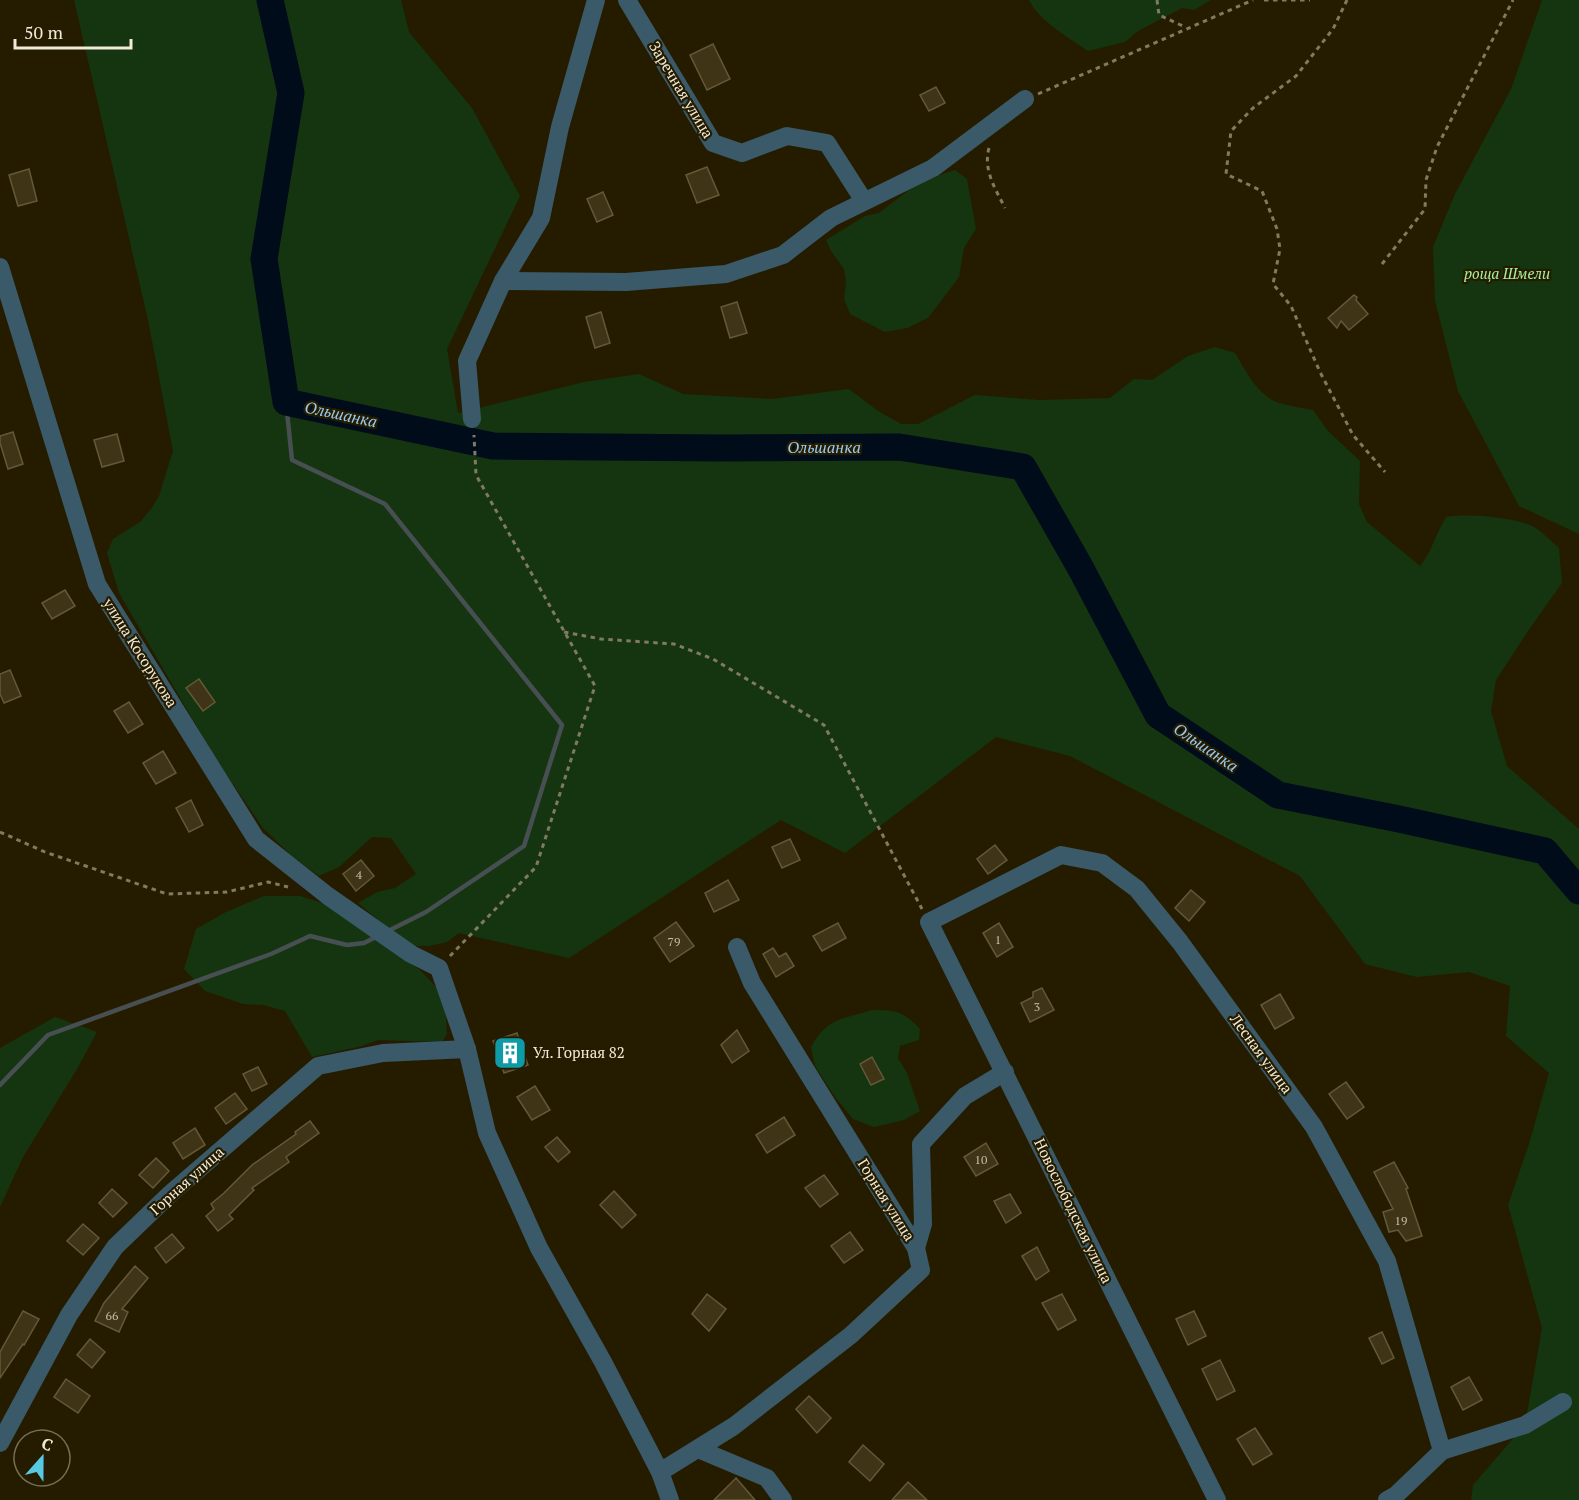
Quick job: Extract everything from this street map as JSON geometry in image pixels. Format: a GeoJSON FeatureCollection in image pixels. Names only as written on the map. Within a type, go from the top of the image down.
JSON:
{"type":"FeatureCollection","features":[{"type":"Feature","properties":{"kind":"street"},"geometry":{"type":"LineString","coordinates":[[472,419],[467,361],[503,281],[541,218],[560,127],[596,0]]}},
{"type":"Feature","properties":{"kind":"street","name":"Заречная улица"},"geometry":{"type":"LineString","coordinates":[[627,0],[713,143],[742,153],[787,136],[827,143],[864,201]]}},
{"type":"Feature","properties":{"kind":"street"},"geometry":{"type":"LineString","coordinates":[[503,281],[626,282],[726,274],[783,255],[831,218],[933,168],[1025,99]]}},
{"type":"Feature","properties":{"kind":"street","name":"улица Косорукова"},"geometry":{"type":"LineString","coordinates":[[0,267],[98,584],[256,839],[328,896],[411,954],[439,968]]}},
{"type":"Feature","properties":{"kind":"street","name":"Лесная улица"},"geometry":{"type":"LineString","coordinates":[[929,922],[1061,855],[1102,863],[1137,889],[1180,942],[1314,1127],[1387,1261],[1442,1451]]}},
{"type":"Feature","properties":{"kind":"street","name":"Новослободская улица"},"geometry":{"type":"LineString","coordinates":[[929,922],[1217,1500]]}},
{"type":"Feature","properties":{"kind":"street","name":"Горная улица"},"geometry":{"type":"LineString","coordinates":[[660,1472],[734,1426],[851,1335],[921,1270],[916,1248],[752,983],[737,947]]}},
{"type":"Feature","properties":{"kind":"street"},"geometry":{"type":"LineString","coordinates":[[439,968],[467,1049],[487,1133],[539,1248],[603,1362],[660,1472],[670,1500]]}},
{"type":"Feature","properties":{"kind":"street","name":"Горная улица"},"geometry":{"type":"LineString","coordinates":[[0,1443],[69,1315],[115,1247],[170,1194],[318,1066],[382,1053],[467,1049]]}},
{"type":"Feature","properties":{"kind":"street"},"geometry":{"type":"LineString","coordinates":[[916,1248],[923,1224],[921,1144],[965,1096],[1005,1072]]}},
{"type":"Feature","properties":{"kind":"street"},"geometry":{"type":"LineString","coordinates":[[1387,1500],[1396,1495],[1442,1451],[1525,1425],[1563,1402]]}},
{"type":"Feature","properties":{"kind":"street"},"geometry":{"type":"LineString","coordinates":[[698,1449],[767,1478],[783,1500]]}},
{"type":"Feature","properties":{"kind":"path"},"geometry":{"type":"LineString","coordinates":[[1156,0],[1160,15],[1186,28]]}},
{"type":"Feature","properties":{"kind":"path"},"geometry":{"type":"LineString","coordinates":[[1025,99],[1253,0]]}},
{"type":"Feature","properties":{"kind":"path"},"geometry":{"type":"LineString","coordinates":[[1264,0],[1310,0]]}},
{"type":"Feature","properties":{"kind":"path"},"geometry":{"type":"LineString","coordinates":[[1347,0],[1334,29],[1296,76],[1253,108],[1231,131],[1226,174],[1262,191],[1277,229],[1280,249],[1273,284],[1291,306],[1320,372],[1353,435],[1385,472]]}},
{"type":"Feature","properties":{"kind":"path"},"geometry":{"type":"LineString","coordinates":[[1382,264],[1425,209],[1426,180],[1437,147],[1513,0]]}},
{"type":"Feature","properties":{"kind":"path"},"geometry":{"type":"LineString","coordinates":[[990,141],[985,160],[991,180],[1005,208]]}},
{"type":"Feature","properties":{"kind":"path"},"geometry":{"type":"LineString","coordinates":[[439,968],[536,867],[595,686],[476,475],[472,419]]}},
{"type":"Feature","properties":{"kind":"path"},"geometry":{"type":"LineString","coordinates":[[564,632],[601,639],[674,644],[713,659],[824,725],[929,922]]}},
{"type":"Feature","properties":{"kind":"path"},"geometry":{"type":"LineString","coordinates":[[0,832],[45,852],[167,894],[227,892],[268,882],[298,889]]}},
{"type":"Feature","properties":{"kind":"green space"},"geometry":{"type":"Polygon","coordinates":[[[74,0],[401,0],[409,32],[472,108],[520,196],[447,349],[458,413],[584,382],[639,374],[683,394],[771,399],[849,389],[878,411],[901,424],[918,424],[975,395],[1039,400],[1110,398],[1134,379],[1152,380],[1188,356],[1215,347],[1235,353],[1253,382],[1272,400],[1313,410],[1328,431],[1360,461],[1359,504],[1367,522],[1420,566],[1428,555],[1446,517],[1477,516],[1522,522],[1538,529],[1559,548],[1562,583],[1496,680],[1491,711],[1507,766],[1579,829],[1579,1500],[1471,1500],[1473,1485],[1525,1425],[1542,1328],[1508,1205],[1529,1144],[1549,1073],[1506,1036],[1510,986],[1469,972],[1417,977],[1365,964],[1300,876],[1070,756],[996,737],[845,853],[781,820],[569,958],[459,933],[447,942],[429,946],[410,946],[358,903],[377,892],[395,888],[416,874],[391,838],[372,837],[339,867],[319,876],[293,857],[263,828],[214,756],[119,593],[107,553],[113,539],[140,522],[151,509],[159,496],[173,451],[148,320],[74,0]]]}},
{"type":"Feature","properties":{"kind":"green space"},"geometry":{"type":"Polygon","coordinates":[[[1029,0],[1211,0],[1194,10],[1182,8],[1138,31],[1125,42],[1088,51],[1047,22],[1029,0]]]}},
{"type":"Feature","properties":{"kind":"green space","name":"роща Шмели"},"geometry":{"type":"Polygon","coordinates":[[[1542,0],[1579,0],[1579,534],[1519,506],[1458,391],[1435,301],[1433,247],[1455,194],[1511,89],[1542,0]]]}},
{"type":"Feature","properties":{"kind":"green space"},"geometry":{"type":"Polygon","coordinates":[[[955,170],[967,179],[976,229],[964,248],[959,277],[928,318],[907,328],[885,332],[850,314],[844,299],[846,282],[844,269],[826,240],[865,216],[879,213],[919,182],[955,170]]]}},
{"type":"Feature","properties":{"kind":"green space"},"geometry":{"type":"Polygon","coordinates":[[[264,896],[300,896],[323,903],[419,969],[438,989],[446,1016],[447,1034],[442,1042],[378,1040],[362,1046],[312,1057],[285,1011],[263,1005],[243,1004],[205,991],[184,969],[196,929],[226,912],[264,896]]]}},
{"type":"Feature","properties":{"kind":"green space"},"geometry":{"type":"Polygon","coordinates":[[[872,1010],[899,1013],[909,1018],[920,1029],[919,1040],[900,1046],[898,1058],[907,1073],[920,1111],[904,1120],[874,1127],[853,1119],[835,1097],[815,1066],[811,1047],[823,1030],[836,1021],[872,1010]]]}},
{"type":"Feature","properties":{"kind":"green space"},"geometry":{"type":"Polygon","coordinates":[[[55,1017],[97,1032],[23,1157],[0,1207],[0,1048],[55,1017]]]}},
{"type":"Feature","properties":{"kind":"building"},"geometry":{"type":"Polygon","coordinates":[[[713,44],[730,79],[707,90],[690,55],[713,44]]]}},
{"type":"Feature","properties":{"kind":"building"},"geometry":{"type":"Polygon","coordinates":[[[936,87],[945,103],[929,111],[920,95],[936,87]]]}},
{"type":"Feature","properties":{"kind":"building"},"geometry":{"type":"Polygon","coordinates":[[[707,167],[719,195],[697,203],[686,175],[707,167]]]}},
{"type":"Feature","properties":{"kind":"building"},"geometry":{"type":"Polygon","coordinates":[[[29,169],[37,201],[18,206],[9,175],[29,169]]]}},
{"type":"Feature","properties":{"kind":"building"},"geometry":{"type":"Polygon","coordinates":[[[603,192],[613,215],[597,222],[587,199],[603,192]]]}},
{"type":"Feature","properties":{"kind":"building"},"geometry":{"type":"Polygon","coordinates":[[[1354,295],[1368,314],[1349,330],[1341,321],[1337,328],[1328,318],[1354,295]]]}},
{"type":"Feature","properties":{"kind":"building"},"geometry":{"type":"Polygon","coordinates":[[[737,302],[747,333],[730,338],[721,307],[737,302]]]}},
{"type":"Feature","properties":{"kind":"building"},"geometry":{"type":"Polygon","coordinates":[[[601,312],[610,343],[595,348],[586,317],[601,312]]]}},
{"type":"Feature","properties":{"kind":"building"},"geometry":{"type":"Polygon","coordinates":[[[13,432],[23,464],[8,469],[0,436],[13,432]]]}},
{"type":"Feature","properties":{"kind":"building"},"geometry":{"type":"Polygon","coordinates":[[[117,434],[124,461],[102,467],[94,440],[117,434]]]}},
{"type":"Feature","properties":{"kind":"building"},"geometry":{"type":"Polygon","coordinates":[[[65,590],[75,606],[52,619],[42,603],[65,590]]]}},
{"type":"Feature","properties":{"kind":"building"},"geometry":{"type":"Polygon","coordinates":[[[10,670],[21,696],[4,703],[0,694],[0,674],[10,670]]]}},
{"type":"Feature","properties":{"kind":"building"},"geometry":{"type":"Polygon","coordinates":[[[199,679],[215,702],[203,711],[186,688],[199,679]]]}},
{"type":"Feature","properties":{"kind":"building"},"geometry":{"type":"Polygon","coordinates":[[[129,702],[143,724],[128,733],[114,711],[129,702]]]}},
{"type":"Feature","properties":{"kind":"building"},"geometry":{"type":"Polygon","coordinates":[[[163,751],[176,773],[156,784],[143,763],[163,751]]]}},
{"type":"Feature","properties":{"kind":"building"},"geometry":{"type":"Polygon","coordinates":[[[191,800],[203,825],[189,832],[176,808],[191,800]]]}},
{"type":"Feature","properties":{"kind":"building"},"geometry":{"type":"Polygon","coordinates":[[[790,839],[800,860],[782,868],[772,847],[790,839]]]}},
{"type":"Feature","properties":{"kind":"building"},"geometry":{"type":"Polygon","coordinates":[[[995,845],[1007,860],[988,874],[977,859],[995,845]]]}},
{"type":"Feature","properties":{"kind":"building"},"geometry":{"type":"Polygon","coordinates":[[[361,860],[374,876],[356,891],[343,874],[361,860]]]}},
{"type":"Feature","properties":{"kind":"building"},"geometry":{"type":"Polygon","coordinates":[[[728,880],[739,900],[714,912],[705,893],[728,880]]]}},
{"type":"Feature","properties":{"kind":"building"},"geometry":{"type":"Polygon","coordinates":[[[1191,890],[1205,902],[1189,921],[1175,908],[1191,890]]]}},
{"type":"Feature","properties":{"kind":"building"},"geometry":{"type":"Polygon","coordinates":[[[676,922],[694,946],[670,962],[654,938],[676,922]]]}},
{"type":"Feature","properties":{"kind":"building"},"geometry":{"type":"Polygon","coordinates":[[[838,923],[846,938],[822,951],[813,936],[838,923]]]}},
{"type":"Feature","properties":{"kind":"building"},"geometry":{"type":"Polygon","coordinates":[[[999,923],[1013,947],[997,957],[983,933],[999,923]]]}},
{"type":"Feature","properties":{"kind":"building"},"geometry":{"type":"Polygon","coordinates":[[[773,948],[779,957],[786,953],[794,966],[776,977],[763,954],[773,948]]]}},
{"type":"Feature","properties":{"kind":"building"},"geometry":{"type":"Polygon","coordinates":[[[1042,988],[1054,1010],[1030,1022],[1021,1003],[1033,997],[1033,992],[1042,988]]]}},
{"type":"Feature","properties":{"kind":"building"},"geometry":{"type":"Polygon","coordinates":[[[1280,994],[1294,1018],[1275,1029],[1261,1005],[1280,994]]]}},
{"type":"Feature","properties":{"kind":"building"},"geometry":{"type":"Polygon","coordinates":[[[737,1030],[749,1051],[732,1063],[721,1045],[737,1030]]]}},
{"type":"Feature","properties":{"kind":"building","name":"Ул. Горная 82"},"geometry":{"type":"Polygon","coordinates":[[[517,1033],[528,1065],[504,1073],[493,1041],[517,1033]]]}},
{"type":"Feature","properties":{"kind":"building"},"geometry":{"type":"Polygon","coordinates":[[[872,1057],[884,1079],[871,1085],[860,1064],[872,1057]]]}},
{"type":"Feature","properties":{"kind":"building"},"geometry":{"type":"Polygon","coordinates":[[[258,1067],[267,1084],[252,1091],[243,1074],[258,1067]]]}},
{"type":"Feature","properties":{"kind":"building"},"geometry":{"type":"Polygon","coordinates":[[[1346,1082],[1364,1107],[1347,1119],[1329,1094],[1346,1082]]]}},
{"type":"Feature","properties":{"kind":"building"},"geometry":{"type":"Polygon","coordinates":[[[535,1086],[550,1110],[532,1120],[517,1097],[535,1086]]]}},
{"type":"Feature","properties":{"kind":"building"},"geometry":{"type":"Polygon","coordinates":[[[235,1093],[247,1109],[226,1124],[215,1108],[235,1093]]]}},
{"type":"Feature","properties":{"kind":"building"},"geometry":{"type":"Polygon","coordinates":[[[784,1117],[795,1135],[767,1153],[756,1135],[784,1117]]]}},
{"type":"Feature","properties":{"kind":"building"},"geometry":{"type":"Polygon","coordinates":[[[310,1121],[319,1133],[286,1157],[289,1162],[252,1188],[254,1190],[229,1215],[233,1219],[218,1231],[206,1216],[214,1209],[211,1204],[252,1165],[296,1134],[295,1132],[310,1121]]]}},
{"type":"Feature","properties":{"kind":"building"},"geometry":{"type":"Polygon","coordinates":[[[195,1128],[205,1145],[183,1159],[173,1143],[195,1128]]]}},
{"type":"Feature","properties":{"kind":"building"},"geometry":{"type":"Polygon","coordinates":[[[557,1137],[570,1152],[558,1162],[545,1147],[557,1137]]]}},
{"type":"Feature","properties":{"kind":"building"},"geometry":{"type":"Polygon","coordinates":[[[986,1143],[998,1164],[976,1176],[964,1157],[986,1143]]]}},
{"type":"Feature","properties":{"kind":"building"},"geometry":{"type":"Polygon","coordinates":[[[156,1158],[169,1171],[153,1188],[139,1175],[156,1158]]]}},
{"type":"Feature","properties":{"kind":"building"},"geometry":{"type":"Polygon","coordinates":[[[1394,1162],[1408,1188],[1406,1189],[1422,1236],[1406,1241],[1398,1230],[1389,1232],[1383,1212],[1393,1209],[1374,1172],[1394,1162]]]}},
{"type":"Feature","properties":{"kind":"building"},"geometry":{"type":"Polygon","coordinates":[[[824,1175],[838,1194],[820,1207],[805,1188],[824,1175]]]}},
{"type":"Feature","properties":{"kind":"building"},"geometry":{"type":"Polygon","coordinates":[[[112,1189],[127,1203],[113,1217],[99,1203],[112,1189]]]}},
{"type":"Feature","properties":{"kind":"building"},"geometry":{"type":"Polygon","coordinates":[[[614,1191],[636,1215],[622,1228],[600,1205],[614,1191]]]}},
{"type":"Feature","properties":{"kind":"building"},"geometry":{"type":"Polygon","coordinates":[[[1010,1194],[1021,1213],[1006,1223],[994,1201],[1010,1194]]]}},
{"type":"Feature","properties":{"kind":"building"},"geometry":{"type":"Polygon","coordinates":[[[83,1224],[99,1238],[83,1255],[67,1241],[83,1224]]]}},
{"type":"Feature","properties":{"kind":"building"},"geometry":{"type":"Polygon","coordinates":[[[850,1232],[863,1250],[844,1263],[831,1246],[850,1232]]]}},
{"type":"Feature","properties":{"kind":"building"},"geometry":{"type":"Polygon","coordinates":[[[172,1234],[184,1248],[166,1263],[155,1248],[172,1234]]]}},
{"type":"Feature","properties":{"kind":"building"},"geometry":{"type":"Polygon","coordinates":[[[1037,1247],[1049,1271],[1036,1280],[1022,1256],[1037,1247]]]}},
{"type":"Feature","properties":{"kind":"building"},"geometry":{"type":"Polygon","coordinates":[[[135,1266],[148,1278],[122,1309],[128,1312],[119,1332],[95,1321],[104,1303],[135,1266]]]}},
{"type":"Feature","properties":{"kind":"building"},"geometry":{"type":"Polygon","coordinates":[[[707,1294],[726,1309],[709,1331],[692,1314],[707,1294]]]}},
{"type":"Feature","properties":{"kind":"building"},"geometry":{"type":"Polygon","coordinates":[[[1062,1294],[1076,1320],[1058,1330],[1042,1303],[1062,1294]]]}},
{"type":"Feature","properties":{"kind":"building"},"geometry":{"type":"Polygon","coordinates":[[[23,1311],[39,1319],[24,1345],[0,1378],[0,1352],[23,1311]]]}},
{"type":"Feature","properties":{"kind":"building"},"geometry":{"type":"Polygon","coordinates":[[[1194,1311],[1206,1336],[1188,1345],[1176,1319],[1194,1311]]]}},
{"type":"Feature","properties":{"kind":"building"},"geometry":{"type":"Polygon","coordinates":[[[1382,1332],[1394,1358],[1382,1364],[1369,1338],[1382,1332]]]}},
{"type":"Feature","properties":{"kind":"building"},"geometry":{"type":"Polygon","coordinates":[[[90,1339],[105,1352],[92,1368],[77,1355],[90,1339]]]}},
{"type":"Feature","properties":{"kind":"building"},"geometry":{"type":"Polygon","coordinates":[[[1220,1360],[1235,1391],[1217,1400],[1202,1369],[1220,1360]]]}},
{"type":"Feature","properties":{"kind":"building"},"geometry":{"type":"Polygon","coordinates":[[[1469,1377],[1482,1400],[1463,1410],[1451,1387],[1469,1377]]]}},
{"type":"Feature","properties":{"kind":"building"},"geometry":{"type":"Polygon","coordinates":[[[66,1379],[90,1396],[78,1413],[54,1397],[66,1379]]]}},
{"type":"Feature","properties":{"kind":"building"},"geometry":{"type":"Polygon","coordinates":[[[809,1396],[831,1418],[817,1433],[796,1409],[809,1396]]]}},
{"type":"Feature","properties":{"kind":"building"},"geometry":{"type":"Polygon","coordinates":[[[1255,1428],[1272,1454],[1253,1465],[1237,1439],[1255,1428]]]}},
{"type":"Feature","properties":{"kind":"building"},"geometry":{"type":"Polygon","coordinates":[[[863,1445],[884,1464],[870,1481],[849,1462],[863,1445]]]}},
{"type":"Feature","properties":{"kind":"building"},"geometry":{"type":"Polygon","coordinates":[[[736,1478],[755,1500],[714,1500],[736,1478]]]}},
{"type":"Feature","properties":{"kind":"building"},"geometry":{"type":"Polygon","coordinates":[[[908,1482],[927,1500],[892,1500],[908,1482]]]}},
{"type":"Feature","properties":{"kind":"waterway","name":"Ольшанка"},"geometry":{"type":"LineString","coordinates":[[270,0],[291,93],[264,259],[286,402],[493,446],[899,447],[1023,467],[1080,567],[1158,715],[1278,795],[1545,851],[1579,891]]}},
{"type":"Feature","properties":{"kind":"waterway"},"geometry":{"type":"LineString","coordinates":[[286,402],[292,460],[385,504],[562,725],[524,846],[426,912],[388,931]]}},
{"type":"Feature","properties":{"kind":"waterway"},"geometry":{"type":"LineString","coordinates":[[0,1085],[48,1035],[271,954],[310,936],[347,945],[364,943],[378,936]]}},
{"type":"Feature","properties":{"kind":"place","name":"Ул. Горная 82"},"geometry":{"type":"Point","coordinates":[510,1053]}}]}
